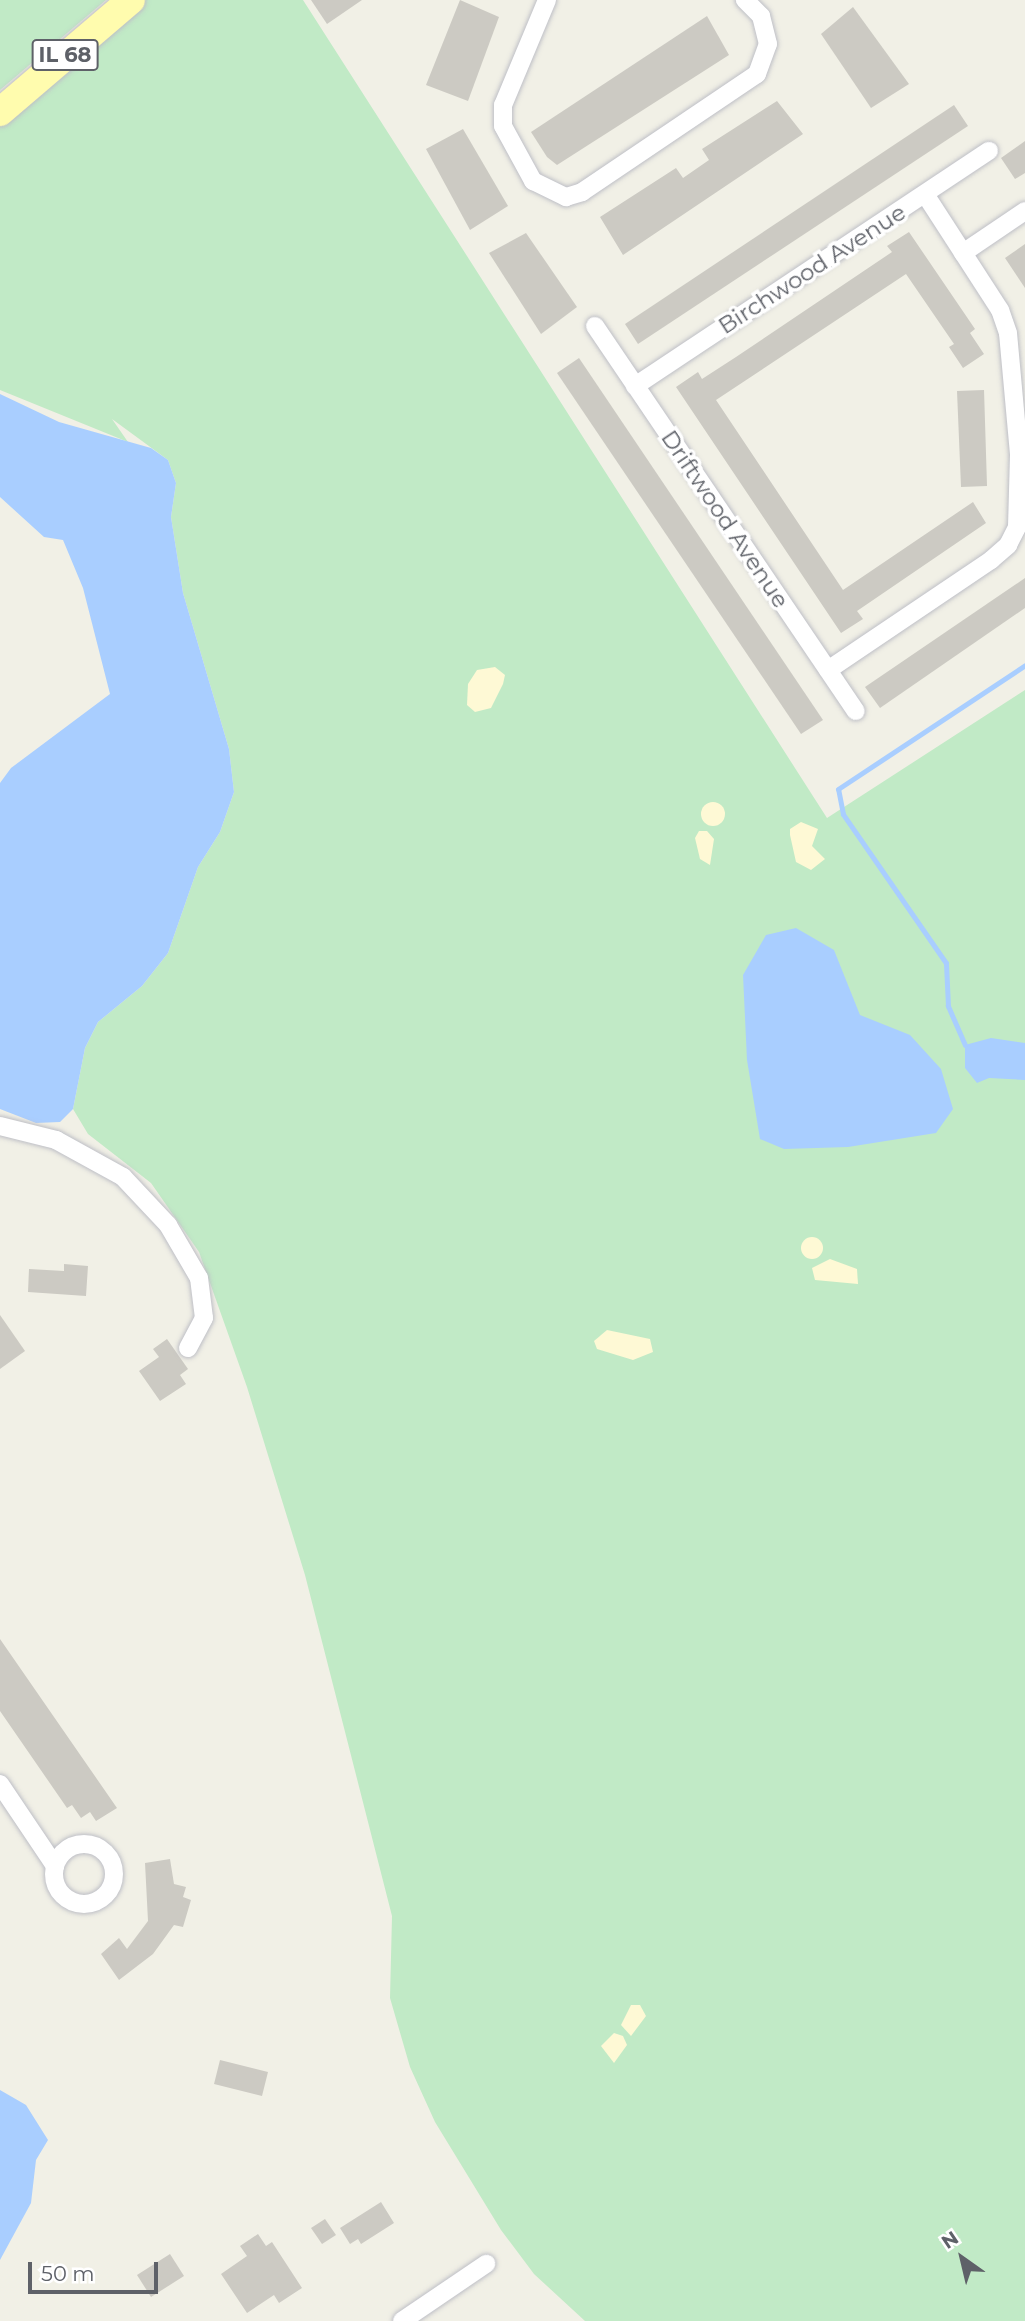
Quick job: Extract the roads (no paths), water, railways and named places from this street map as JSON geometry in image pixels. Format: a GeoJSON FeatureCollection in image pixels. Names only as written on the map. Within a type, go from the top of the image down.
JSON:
{"type":"FeatureCollection","features":[{"type":"Feature","properties":{"kind":"main road","name":"IL 68"},"geometry":{"type":"LineString","coordinates":[[0,112],[131,0]]}},
{"type":"Feature","properties":{"kind":"street"},"geometry":{"type":"LineString","coordinates":[[547,0],[503,105],[503,126],[533,181],[566,197],[582,192],[757,74],[768,44],[761,16],[745,0]]}},
{"type":"Feature","properties":{"kind":"street","name":"Birchwood Avenue"},"geometry":{"type":"LineString","coordinates":[[635,386],[989,151]]}},
{"type":"Feature","properties":{"kind":"street"},"geometry":{"type":"LineString","coordinates":[[828,670],[1008,545],[1020,507],[1022,454],[1008,333],[999,310],[925,194]]}},
{"type":"Feature","properties":{"kind":"street"},"geometry":{"type":"LineString","coordinates":[[963,253],[1025,211]]}},
{"type":"Feature","properties":{"kind":"street","name":"Driftwood Avenue"},"geometry":{"type":"LineString","coordinates":[[595,326],[856,711]]}},
{"type":"Feature","properties":{"kind":"street"},"geometry":{"type":"LineString","coordinates":[[0,1126],[56,1140],[123,1177],[168,1225],[199,1278],[204,1318],[188,1348]]}},
{"type":"Feature","properties":{"kind":"street"},"geometry":{"type":"LineString","coordinates":[[0,1784],[55,1866]]}},
{"type":"Feature","properties":{"kind":"street"},"geometry":{"type":"LineString","coordinates":[[402,2321],[486,2264]]}},
{"type":"Feature","properties":{"kind":"water"},"geometry":{"type":"Polygon","coordinates":[[[0,394],[59,422],[151,448],[168,460],[176,483],[171,517],[183,593],[229,749],[234,792],[220,832],[198,867],[168,953],[142,986],[98,1022],[85,1048],[73,1109],[60,1122],[36,1123],[0,1109],[0,783],[11,768],[110,694],[83,588],[63,540],[44,537],[0,497],[0,394]]]}},
{"type":"Feature","properties":{"kind":"water"},"geometry":{"type":"Polygon","coordinates":[[[796,928],[834,950],[860,1015],[910,1035],[941,1069],[953,1109],[936,1133],[848,1147],[784,1149],[760,1139],[747,1060],[743,975],[766,935],[796,928]]]}},
{"type":"Feature","properties":{"kind":"water"},"geometry":{"type":"Polygon","coordinates":[[[991,1038],[1025,1043],[1025,1080],[989,1078],[977,1083],[965,1068],[965,1045],[991,1038]]]}},
{"type":"Feature","properties":{"kind":"water"},"geometry":{"type":"Polygon","coordinates":[[[0,2090],[26,2105],[48,2140],[36,2160],[31,2203],[0,2260],[0,2090]]]}},
{"type":"Feature","properties":{"kind":"waterway"},"geometry":{"type":"LineString","coordinates":[[965,1045],[948,1006],[946,963],[843,814],[838,789],[1025,665]]}}]}
